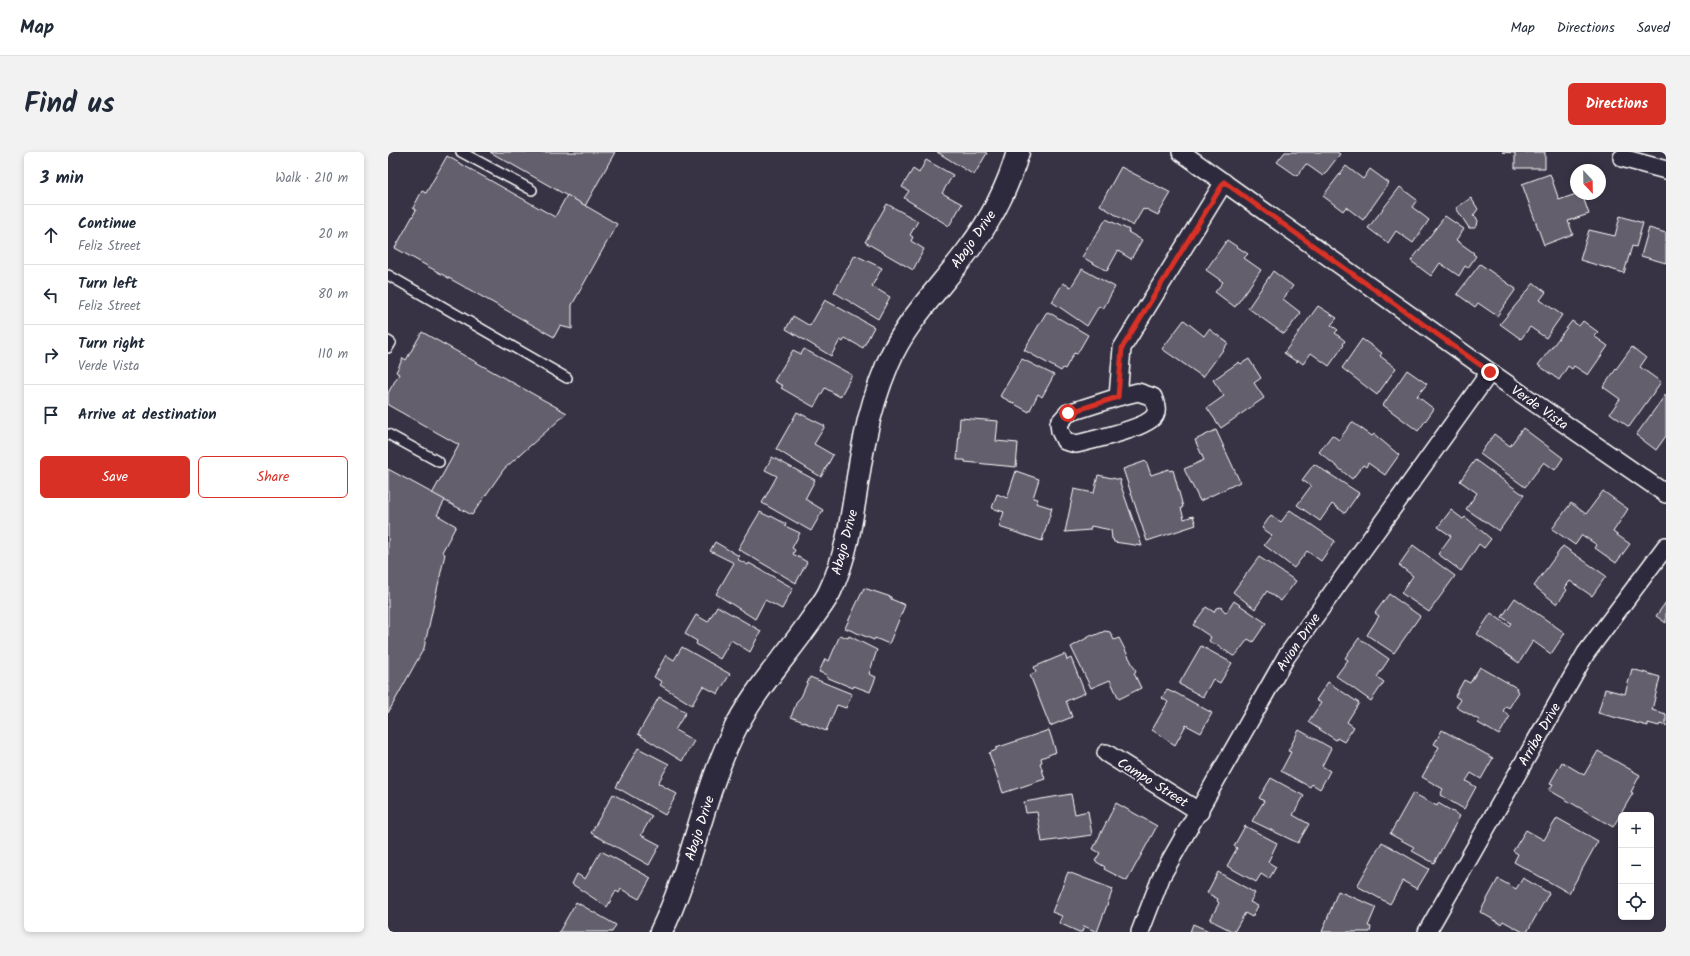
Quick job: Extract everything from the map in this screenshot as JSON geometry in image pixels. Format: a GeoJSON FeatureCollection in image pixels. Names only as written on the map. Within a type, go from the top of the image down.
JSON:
{"type":"FeatureCollection","features":[{"type":"Feature","properties":{"kind":"street","name":"Abajo Drive"},"geometry":{"type":"LineString","coordinates":[[661,932],[672,910],[716,775],[732,733],[757,692],[803,633],[830,592],[844,552],[864,438],[873,402],[889,360],[914,318],[970,248],[995,210],[1013,171],[1018,152]]}},
{"type":"Feature","properties":{"kind":"street","name":"Verde Vista"},"geometry":{"type":"LineString","coordinates":[[1181,152],[1490,372],[1666,494]]}},
{"type":"Feature","properties":{"kind":"street"},"geometry":{"type":"LineString","coordinates":[[1622,158],[1666,170]]}},
{"type":"Feature","properties":{"kind":"street"},"geometry":{"type":"LineString","coordinates":[[1118,397],[1122,348],[1224,182]]}},
{"type":"Feature","properties":{"kind":"street","name":"Avion Drive"},"geometry":{"type":"LineString","coordinates":[[1140,932],[1162,875],[1200,812],[1286,657],[1490,372]]}},
{"type":"Feature","properties":{"kind":"street"},"geometry":{"type":"LineString","coordinates":[[1138,392],[1153,397],[1156,405],[1155,415],[1145,425],[1076,444],[1065,441],[1060,431],[1059,422],[1068,413],[1118,397],[1138,392]]}},
{"type":"Feature","properties":{"kind":"street","name":"Arriba Drive"},"geometry":{"type":"LineString","coordinates":[[1427,932],[1586,653],[1666,546]]}},
{"type":"Feature","properties":{"kind":"street","name":"Campo Street"},"geometry":{"type":"LineString","coordinates":[[1106,753],[1200,812]]}},
{"type":"Feature","properties":{"kind":"lane"},"geometry":{"type":"LineString","coordinates":[[461,152],[532,190]]}},
{"type":"Feature","properties":{"kind":"lane"},"geometry":{"type":"LineString","coordinates":[[388,275],[567,378]]}},
{"type":"Feature","properties":{"kind":"lane"},"geometry":{"type":"LineString","coordinates":[[388,341],[391,343],[388,348]]}},
{"type":"Feature","properties":{"kind":"lane"},"geometry":{"type":"LineString","coordinates":[[388,434],[439,462]]}},
{"type":"Feature","properties":{"kind":"building"},"geometry":{"type":"Polygon","coordinates":[[[490,152],[615,152],[585,206],[490,152]]]}},
{"type":"Feature","properties":{"kind":"building"},"geometry":{"type":"Polygon","coordinates":[[[937,152],[985,152],[987,153],[974,175],[937,152]]]}},
{"type":"Feature","properties":{"kind":"building"},"geometry":{"type":"Polygon","coordinates":[[[1285,152],[1337,152],[1340,154],[1323,176],[1306,164],[1297,176],[1277,162],[1285,152]]]}},
{"type":"Feature","properties":{"kind":"building"},"geometry":{"type":"Polygon","coordinates":[[[1502,152],[1545,152],[1545,168],[1515,168],[1515,153],[1502,152]]]}},
{"type":"Feature","properties":{"kind":"building"},"geometry":{"type":"Polygon","coordinates":[[[447,156],[555,217],[567,195],[617,224],[572,305],[572,329],[560,326],[554,337],[395,248],[416,210],[413,208],[422,191],[426,193],[447,156]]]}},
{"type":"Feature","properties":{"kind":"building"},"geometry":{"type":"Polygon","coordinates":[[[926,160],[953,175],[942,193],[962,204],[949,226],[904,198],[909,191],[902,187],[913,169],[919,173],[926,160]]]}},
{"type":"Feature","properties":{"kind":"building"},"geometry":{"type":"Polygon","coordinates":[[[1346,166],[1363,179],[1370,169],[1389,183],[1363,220],[1346,207],[1343,211],[1323,196],[1346,166]]]}},
{"type":"Feature","properties":{"kind":"building"},"geometry":{"type":"Polygon","coordinates":[[[1121,167],[1171,193],[1158,215],[1143,209],[1133,226],[1100,205],[1121,167]]]}},
{"type":"Feature","properties":{"kind":"building"},"geometry":{"type":"Polygon","coordinates":[[[1550,174],[1559,200],[1570,196],[1570,200],[1584,200],[1589,214],[1568,221],[1573,234],[1544,245],[1522,184],[1550,174]]]}},
{"type":"Feature","properties":{"kind":"building"},"geometry":{"type":"Polygon","coordinates":[[[1400,187],[1417,200],[1412,207],[1429,220],[1413,243],[1396,231],[1388,243],[1368,228],[1400,187]]]}},
{"type":"Feature","properties":{"kind":"building"},"geometry":{"type":"Polygon","coordinates":[[[1471,198],[1478,209],[1473,216],[1476,217],[1478,221],[1477,226],[1474,228],[1469,228],[1456,208],[1471,198]]]}},
{"type":"Feature","properties":{"kind":"building"},"geometry":{"type":"Polygon","coordinates":[[[887,204],[918,221],[910,235],[913,237],[911,241],[924,249],[913,270],[865,242],[887,204]]]}},
{"type":"Feature","properties":{"kind":"building"},"geometry":{"type":"Polygon","coordinates":[[[1445,216],[1464,229],[1456,240],[1476,256],[1468,268],[1465,266],[1459,276],[1440,263],[1431,276],[1411,261],[1445,216]]]}},
{"type":"Feature","properties":{"kind":"building"},"geometry":{"type":"Polygon","coordinates":[[[1620,216],[1643,223],[1636,247],[1632,246],[1624,273],[1580,260],[1589,230],[1615,236],[1620,216]]]}},
{"type":"Feature","properties":{"kind":"building"},"geometry":{"type":"Polygon","coordinates":[[[1106,219],[1129,230],[1128,232],[1142,240],[1131,259],[1118,251],[1107,271],[1082,257],[1106,219]]]}},
{"type":"Feature","properties":{"kind":"building"},"geometry":{"type":"Polygon","coordinates":[[[1649,228],[1666,233],[1666,263],[1641,256],[1649,228]]]}},
{"type":"Feature","properties":{"kind":"building"},"geometry":{"type":"Polygon","coordinates":[[[1227,240],[1248,254],[1244,258],[1261,270],[1235,307],[1215,292],[1223,282],[1206,270],[1227,240]]]}},
{"type":"Feature","properties":{"kind":"building"},"geometry":{"type":"Polygon","coordinates":[[[855,255],[882,268],[872,286],[890,297],[878,319],[834,292],[855,255]]]}},
{"type":"Feature","properties":{"kind":"building"},"geometry":{"type":"Polygon","coordinates":[[[1480,264],[1516,289],[1497,316],[1478,303],[1475,307],[1457,294],[1480,264]]]}},
{"type":"Feature","properties":{"kind":"building"},"geometry":{"type":"Polygon","coordinates":[[[1082,269],[1115,287],[1103,309],[1099,306],[1087,326],[1052,302],[1063,283],[1071,287],[1082,269]]]}},
{"type":"Feature","properties":{"kind":"building"},"geometry":{"type":"Polygon","coordinates":[[[1273,271],[1293,286],[1283,299],[1301,313],[1284,334],[1248,308],[1273,271]]]}},
{"type":"Feature","properties":{"kind":"building"},"geometry":{"type":"Polygon","coordinates":[[[1534,283],[1546,292],[1540,300],[1562,315],[1546,338],[1530,327],[1521,339],[1500,324],[1534,283]]]}},
{"type":"Feature","properties":{"kind":"building"},"geometry":{"type":"Polygon","coordinates":[[[825,300],[874,327],[863,348],[845,338],[843,342],[840,340],[831,356],[786,329],[793,316],[810,326],[825,300]]]}},
{"type":"Feature","properties":{"kind":"building"},"geometry":{"type":"Polygon","coordinates":[[[1318,306],[1337,318],[1331,325],[1338,330],[1335,333],[1345,341],[1343,344],[1344,345],[1329,366],[1311,353],[1303,364],[1298,360],[1297,362],[1284,353],[1318,306]]]}},
{"type":"Feature","properties":{"kind":"building"},"geometry":{"type":"Polygon","coordinates":[[[1048,312],[1088,335],[1077,354],[1074,353],[1065,369],[1063,368],[1061,371],[1024,350],[1048,312]]]}},
{"type":"Feature","properties":{"kind":"building"},"geometry":{"type":"Polygon","coordinates":[[[1184,320],[1204,336],[1209,329],[1228,343],[1203,377],[1162,349],[1184,320]]]}},
{"type":"Feature","properties":{"kind":"building"},"geometry":{"type":"Polygon","coordinates":[[[1572,321],[1579,326],[1583,321],[1598,332],[1594,336],[1608,346],[1588,375],[1574,366],[1572,369],[1568,366],[1559,380],[1538,365],[1572,321]]]}},
{"type":"Feature","properties":{"kind":"building"},"geometry":{"type":"Polygon","coordinates":[[[422,332],[567,413],[504,469],[472,515],[432,494],[459,445],[388,405],[388,393],[399,374],[396,372],[403,358],[406,360],[422,332]]]}},
{"type":"Feature","properties":{"kind":"building"},"geometry":{"type":"Polygon","coordinates":[[[1362,339],[1382,353],[1380,356],[1396,368],[1377,395],[1342,368],[1362,339]]]}},
{"type":"Feature","properties":{"kind":"building"},"geometry":{"type":"Polygon","coordinates":[[[1632,347],[1646,358],[1640,367],[1661,382],[1629,427],[1610,413],[1620,399],[1603,387],[1632,347]]]}},
{"type":"Feature","properties":{"kind":"building"},"geometry":{"type":"Polygon","coordinates":[[[804,349],[852,375],[840,397],[825,388],[814,407],[781,388],[783,386],[774,381],[793,350],[801,354],[804,349]]]}},
{"type":"Feature","properties":{"kind":"building"},"geometry":{"type":"Polygon","coordinates":[[[1022,359],[1054,375],[1042,397],[1038,394],[1029,412],[1000,396],[1022,359]]]}},
{"type":"Feature","properties":{"kind":"building"},"geometry":{"type":"Polygon","coordinates":[[[1249,359],[1261,378],[1254,383],[1264,398],[1221,428],[1207,408],[1224,396],[1213,380],[1239,362],[1241,364],[1249,359]]]}},
{"type":"Feature","properties":{"kind":"building"},"geometry":{"type":"Polygon","coordinates":[[[1407,370],[1427,384],[1417,396],[1434,409],[1418,431],[1383,405],[1407,370]]]}},
{"type":"Feature","properties":{"kind":"building"},"geometry":{"type":"Polygon","coordinates":[[[1666,394],[1666,436],[1656,450],[1636,435],[1666,394]]]}},
{"type":"Feature","properties":{"kind":"building"},"geometry":{"type":"Polygon","coordinates":[[[797,412],[825,426],[814,444],[833,455],[821,477],[776,449],[797,412]]]}},
{"type":"Feature","properties":{"kind":"building"},"geometry":{"type":"Polygon","coordinates":[[[960,418],[998,421],[996,441],[1018,443],[1016,467],[957,460],[960,418]]]}},
{"type":"Feature","properties":{"kind":"building"},"geometry":{"type":"Polygon","coordinates":[[[1352,422],[1372,436],[1374,434],[1399,455],[1385,475],[1368,463],[1366,467],[1363,465],[1352,479],[1319,452],[1332,435],[1339,440],[1352,422]]]}},
{"type":"Feature","properties":{"kind":"building"},"geometry":{"type":"Polygon","coordinates":[[[1523,428],[1563,458],[1555,470],[1544,462],[1525,487],[1480,454],[1494,434],[1510,446],[1523,428]]]}},
{"type":"Feature","properties":{"kind":"building"},"geometry":{"type":"Polygon","coordinates":[[[1216,430],[1240,482],[1200,501],[1184,469],[1204,460],[1195,440],[1216,430]]]}},
{"type":"Feature","properties":{"kind":"building"},"geometry":{"type":"Polygon","coordinates":[[[772,457],[815,480],[805,499],[823,510],[811,531],[762,503],[777,476],[765,470],[772,457]]]}},
{"type":"Feature","properties":{"kind":"building"},"geometry":{"type":"Polygon","coordinates":[[[1475,460],[1524,495],[1499,531],[1466,509],[1477,493],[1460,481],[1475,460]]]}},
{"type":"Feature","properties":{"kind":"building"},"geometry":{"type":"Polygon","coordinates":[[[1146,461],[1151,475],[1169,469],[1170,471],[1173,470],[1183,507],[1181,508],[1184,519],[1193,516],[1196,525],[1147,541],[1123,469],[1146,461]]]}},
{"type":"Feature","properties":{"kind":"building"},"geometry":{"type":"Polygon","coordinates":[[[1314,464],[1359,493],[1345,513],[1332,504],[1320,521],[1297,505],[1311,486],[1302,480],[1314,464]]]}},
{"type":"Feature","properties":{"kind":"building"},"geometry":{"type":"Polygon","coordinates":[[[388,469],[445,500],[437,515],[456,526],[442,552],[445,554],[424,648],[388,713],[388,469]]]}},
{"type":"Feature","properties":{"kind":"building"},"geometry":{"type":"Polygon","coordinates":[[[1016,471],[1039,479],[1033,498],[1038,499],[1036,503],[1052,508],[1042,541],[999,527],[1004,512],[992,508],[997,494],[1007,498],[1016,471]]]}},
{"type":"Feature","properties":{"kind":"building"},"geometry":{"type":"Polygon","coordinates":[[[1098,475],[1121,480],[1120,483],[1142,546],[1114,542],[1112,539],[1111,530],[1091,526],[1090,530],[1065,532],[1074,489],[1094,493],[1098,475]]]}},
{"type":"Feature","properties":{"kind":"building"},"geometry":{"type":"Polygon","coordinates":[[[1603,491],[1628,509],[1613,532],[1630,544],[1616,563],[1595,548],[1597,545],[1582,535],[1575,545],[1552,529],[1571,503],[1586,514],[1603,491]]]}},
{"type":"Feature","properties":{"kind":"building"},"geometry":{"type":"Polygon","coordinates":[[[1290,510],[1335,541],[1321,561],[1307,551],[1294,568],[1264,545],[1272,535],[1262,528],[1271,515],[1281,522],[1290,510]]]}},
{"type":"Feature","properties":{"kind":"building"},"geometry":{"type":"Polygon","coordinates":[[[1451,510],[1463,519],[1465,517],[1491,539],[1484,548],[1479,544],[1461,571],[1438,554],[1451,536],[1438,527],[1451,510]]]}},
{"type":"Feature","properties":{"kind":"building"},"geometry":{"type":"Polygon","coordinates":[[[760,512],[770,517],[771,516],[786,524],[785,526],[800,533],[792,548],[795,550],[793,554],[807,562],[796,583],[738,549],[760,512]]]}},
{"type":"Feature","properties":{"kind":"building"},"geometry":{"type":"Polygon","coordinates":[[[715,542],[739,556],[737,559],[748,565],[749,563],[793,588],[782,609],[765,600],[755,619],[716,594],[734,563],[710,551],[715,542]]]}},
{"type":"Feature","properties":{"kind":"building"},"geometry":{"type":"Polygon","coordinates":[[[1413,545],[1455,576],[1429,612],[1401,593],[1413,576],[1399,565],[1413,545]]]}},
{"type":"Feature","properties":{"kind":"building"},"geometry":{"type":"Polygon","coordinates":[[[1563,546],[1606,576],[1592,596],[1570,581],[1565,588],[1567,590],[1557,604],[1534,586],[1563,546]]]}},
{"type":"Feature","properties":{"kind":"building"},"geometry":{"type":"Polygon","coordinates":[[[1259,557],[1296,581],[1281,601],[1267,591],[1255,609],[1233,592],[1259,557]]]}},
{"type":"Feature","properties":{"kind":"building"},"geometry":{"type":"Polygon","coordinates":[[[864,588],[891,597],[891,599],[905,605],[889,644],[875,638],[874,640],[845,628],[864,588]]]}},
{"type":"Feature","properties":{"kind":"building"},"geometry":{"type":"Polygon","coordinates":[[[1389,594],[1420,616],[1394,653],[1367,635],[1379,616],[1375,613],[1389,594]]]}},
{"type":"Feature","properties":{"kind":"building"},"geometry":{"type":"Polygon","coordinates":[[[1515,598],[1565,633],[1551,654],[1533,641],[1519,663],[1477,634],[1491,613],[1509,626],[1511,623],[1502,617],[1515,598]]]}},
{"type":"Feature","properties":{"kind":"building"},"geometry":{"type":"Polygon","coordinates":[[[1234,601],[1266,623],[1253,642],[1248,639],[1236,655],[1233,656],[1209,641],[1211,637],[1193,625],[1206,607],[1214,612],[1216,608],[1221,607],[1226,613],[1234,601]]]}},
{"type":"Feature","properties":{"kind":"building"},"geometry":{"type":"Polygon","coordinates":[[[1666,602],[1666,623],[1656,616],[1666,602]]]}},
{"type":"Feature","properties":{"kind":"building"},"geometry":{"type":"Polygon","coordinates":[[[717,606],[761,631],[750,652],[731,640],[720,659],[696,644],[697,641],[685,634],[696,615],[708,622],[717,606]]]}},
{"type":"Feature","properties":{"kind":"building"},"geometry":{"type":"Polygon","coordinates":[[[1105,631],[1110,632],[1114,640],[1119,638],[1136,671],[1134,673],[1141,688],[1119,699],[1110,680],[1091,688],[1071,647],[1092,635],[1093,636],[1105,631]]]}},
{"type":"Feature","properties":{"kind":"building"},"geometry":{"type":"Polygon","coordinates":[[[840,635],[848,638],[849,636],[877,650],[869,674],[876,677],[870,692],[854,686],[853,688],[826,677],[827,675],[819,672],[825,659],[829,661],[840,635]]]}},
{"type":"Feature","properties":{"kind":"building"},"geometry":{"type":"Polygon","coordinates":[[[1359,638],[1389,659],[1377,677],[1384,682],[1371,701],[1336,676],[1348,660],[1345,658],[1359,638]]]}},
{"type":"Feature","properties":{"kind":"building"},"geometry":{"type":"Polygon","coordinates":[[[1201,646],[1232,663],[1220,683],[1213,679],[1203,697],[1179,684],[1201,646]]]}},
{"type":"Feature","properties":{"kind":"building"},"geometry":{"type":"Polygon","coordinates":[[[682,647],[730,674],[718,694],[703,686],[692,705],[660,685],[662,682],[654,677],[666,655],[674,660],[682,647]]]}},
{"type":"Feature","properties":{"kind":"building"},"geometry":{"type":"Polygon","coordinates":[[[1065,654],[1067,660],[1071,658],[1085,693],[1066,701],[1072,717],[1050,726],[1030,675],[1036,672],[1034,667],[1065,654]]]}},
{"type":"Feature","properties":{"kind":"building"},"geometry":{"type":"Polygon","coordinates":[[[1480,667],[1517,688],[1516,690],[1519,692],[1509,708],[1506,706],[1503,711],[1510,716],[1499,735],[1478,723],[1479,720],[1456,707],[1461,700],[1455,696],[1464,680],[1470,683],[1480,667]]]}},
{"type":"Feature","properties":{"kind":"building"},"geometry":{"type":"Polygon","coordinates":[[[1632,669],[1660,677],[1652,710],[1666,714],[1666,726],[1648,723],[1648,726],[1598,713],[1605,689],[1625,694],[1632,669]]]}},
{"type":"Feature","properties":{"kind":"building"},"geometry":{"type":"Polygon","coordinates":[[[810,677],[852,694],[846,708],[837,705],[826,731],[791,717],[797,701],[801,697],[810,677]]]}},
{"type":"Feature","properties":{"kind":"building"},"geometry":{"type":"Polygon","coordinates":[[[1328,682],[1359,703],[1347,722],[1354,727],[1344,742],[1337,738],[1336,740],[1308,722],[1321,703],[1316,700],[1328,682]]]}},
{"type":"Feature","properties":{"kind":"building"},"geometry":{"type":"Polygon","coordinates":[[[1167,690],[1174,692],[1212,713],[1201,733],[1186,725],[1175,745],[1152,730],[1168,702],[1162,698],[1167,690]]]}},
{"type":"Feature","properties":{"kind":"building"},"geometry":{"type":"Polygon","coordinates":[[[659,697],[686,712],[675,730],[694,741],[682,761],[638,734],[659,697]]]}},
{"type":"Feature","properties":{"kind":"building"},"geometry":{"type":"Polygon","coordinates":[[[1049,730],[1056,752],[1041,758],[1042,762],[1040,763],[1045,779],[1003,793],[989,753],[996,750],[996,748],[1049,730]]]}},
{"type":"Feature","properties":{"kind":"building"},"geometry":{"type":"Polygon","coordinates":[[[1299,730],[1331,748],[1322,766],[1330,771],[1320,789],[1312,784],[1310,787],[1281,771],[1291,752],[1288,751],[1299,730]]]}},
{"type":"Feature","properties":{"kind":"building"},"geometry":{"type":"Polygon","coordinates":[[[1442,730],[1493,758],[1481,779],[1471,773],[1466,781],[1476,787],[1464,809],[1440,795],[1443,789],[1422,777],[1439,747],[1434,744],[1442,730]]]}},
{"type":"Feature","properties":{"kind":"building"},"geometry":{"type":"Polygon","coordinates":[[[638,748],[669,764],[658,783],[677,794],[665,815],[616,787],[638,748]]]}},
{"type":"Feature","properties":{"kind":"building"},"geometry":{"type":"Polygon","coordinates":[[[1598,751],[1640,775],[1631,792],[1633,793],[1622,812],[1618,812],[1618,818],[1613,827],[1549,790],[1553,784],[1550,783],[1562,762],[1584,775],[1598,751]]]}},
{"type":"Feature","properties":{"kind":"building"},"geometry":{"type":"Polygon","coordinates":[[[1271,778],[1304,796],[1293,815],[1309,824],[1298,843],[1252,821],[1264,801],[1259,798],[1271,778]]]}},
{"type":"Feature","properties":{"kind":"building"},"geometry":{"type":"Polygon","coordinates":[[[1413,793],[1437,806],[1438,803],[1460,816],[1434,863],[1412,851],[1414,847],[1390,834],[1413,793]]]}},
{"type":"Feature","properties":{"kind":"building"},"geometry":{"type":"Polygon","coordinates":[[[613,794],[652,816],[641,835],[660,845],[649,865],[591,833],[613,794]]]}},
{"type":"Feature","properties":{"kind":"building"},"geometry":{"type":"Polygon","coordinates":[[[1071,794],[1075,814],[1088,811],[1092,835],[1042,842],[1037,812],[1026,813],[1024,802],[1071,794]]]}},
{"type":"Feature","properties":{"kind":"building"},"geometry":{"type":"Polygon","coordinates":[[[1116,803],[1157,826],[1127,881],[1104,869],[1105,867],[1095,861],[1100,853],[1093,849],[1116,803]]]}},
{"type":"Feature","properties":{"kind":"building"},"geometry":{"type":"Polygon","coordinates":[[[1557,818],[1598,841],[1569,893],[1514,862],[1518,854],[1513,851],[1526,830],[1544,840],[1557,818]]]}},
{"type":"Feature","properties":{"kind":"building"},"geometry":{"type":"Polygon","coordinates":[[[1245,826],[1277,843],[1268,862],[1276,867],[1269,879],[1261,874],[1256,882],[1227,866],[1237,848],[1234,846],[1245,826]]]}},
{"type":"Feature","properties":{"kind":"building"},"geometry":{"type":"Polygon","coordinates":[[[1382,842],[1429,869],[1417,889],[1403,881],[1390,904],[1357,886],[1382,842]]]}},
{"type":"Feature","properties":{"kind":"building"},"geometry":{"type":"Polygon","coordinates":[[[601,851],[651,878],[639,899],[621,889],[619,893],[616,891],[607,907],[572,884],[577,874],[585,879],[601,851]]]}},
{"type":"Feature","properties":{"kind":"building"},"geometry":{"type":"Polygon","coordinates":[[[1068,872],[1113,889],[1097,932],[1084,926],[1082,932],[1079,932],[1059,923],[1062,916],[1052,912],[1068,872]]]}},
{"type":"Feature","properties":{"kind":"building"},"geometry":{"type":"Polygon","coordinates":[[[1218,872],[1255,893],[1250,902],[1258,906],[1252,917],[1245,913],[1234,932],[1210,920],[1219,903],[1217,901],[1218,899],[1207,893],[1218,872]]]}},
{"type":"Feature","properties":{"kind":"building"},"geometry":{"type":"Polygon","coordinates":[[[1523,878],[1549,893],[1527,932],[1523,932],[1503,921],[1501,924],[1480,912],[1498,879],[1516,889],[1523,878]]]}},
{"type":"Feature","properties":{"kind":"building"},"geometry":{"type":"Polygon","coordinates":[[[1338,891],[1376,907],[1368,926],[1371,927],[1370,932],[1322,932],[1338,891]]]}},
{"type":"Feature","properties":{"kind":"building"},"geometry":{"type":"Polygon","coordinates":[[[576,902],[616,925],[612,932],[559,932],[576,902]]]}},
{"type":"Feature","properties":{"kind":"building"},"geometry":{"type":"Polygon","coordinates":[[[1193,924],[1211,932],[1190,932],[1193,924]]]}},
{"type":"Feature","properties":{"kind":"route"},"geometry":{"type":"LineString","coordinates":[[1068,413],[1118,397],[1122,348],[1224,182],[1490,372]]}}]}
